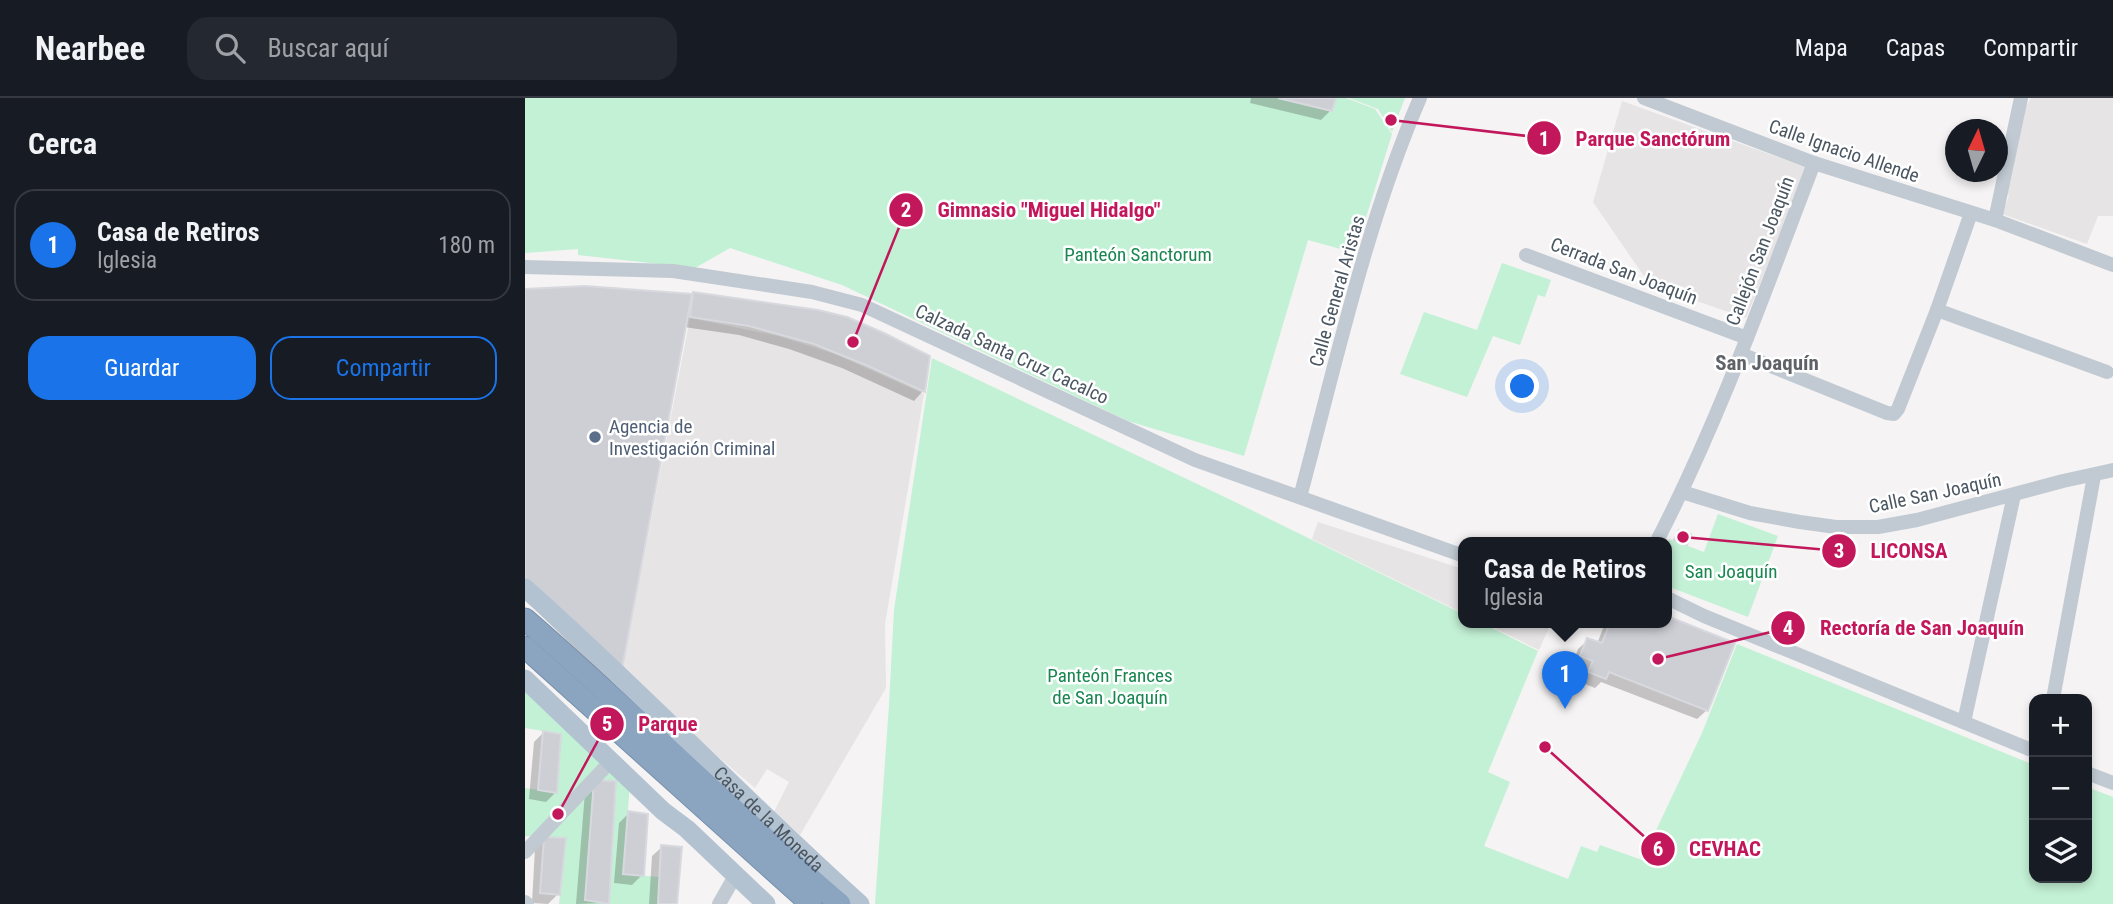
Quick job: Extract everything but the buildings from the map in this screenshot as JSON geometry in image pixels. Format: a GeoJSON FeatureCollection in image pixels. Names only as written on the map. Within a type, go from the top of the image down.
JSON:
{"type":"FeatureCollection","features":[{"type":"Feature","properties":{"kind":"highway"},"geometry":{"type":"LineString","coordinates":[[525,619],[840,904]]}},
{"type":"Feature","properties":{"kind":"highway"},"geometry":{"type":"LineString","coordinates":[[525,647],[811,904]]}},
{"type":"Feature","properties":{"kind":"main road","name":"Casa de la Moneda"},"geometry":{"type":"LineString","coordinates":[[525,588],[860,904]]}},
{"type":"Feature","properties":{"kind":"main road"},"geometry":{"type":"LineString","coordinates":[[525,679],[760,902]]}},
{"type":"Feature","properties":{"kind":"street","name":"Calle General Aristas"},"geometry":{"type":"LineString","coordinates":[[1300,497],[1361,267],[1405,131],[1420,98]]}},
{"type":"Feature","properties":{"kind":"street","name":"Calle Ignacio Allende"},"geometry":{"type":"LineString","coordinates":[[1644,98],[1814,163],[1995,220],[2113,265]]}},
{"type":"Feature","properties":{"kind":"street"},"geometry":{"type":"LineString","coordinates":[[1995,220],[2021,98]]}},
{"type":"Feature","properties":{"kind":"street","name":"Callejón San Joaquín"},"geometry":{"type":"LineString","coordinates":[[1659,537],[1682,492],[1741,354],[1814,163]]}},
{"type":"Feature","properties":{"kind":"street"},"geometry":{"type":"LineString","coordinates":[[1741,354],[1894,414],[1937,310],[1971,213]]}},
{"type":"Feature","properties":{"kind":"street","name":"Cerrada San Joaquín"},"geometry":{"type":"LineString","coordinates":[[1526,255],[1747,338]]}},
{"type":"Feature","properties":{"kind":"street","name":"Calzada Santa Cruz Cacalco"},"geometry":{"type":"LineString","coordinates":[[525,267],[673,271],[812,292],[850,301],[1195,460],[1458,554]]}},
{"type":"Feature","properties":{"kind":"street"},"geometry":{"type":"LineString","coordinates":[[1937,310],[2106,372]]}},
{"type":"Feature","properties":{"kind":"street","name":"Calle San Joaquín"},"geometry":{"type":"LineString","coordinates":[[1682,492],[1750,513],[1824,525],[1889,527],[2113,470]]}},
{"type":"Feature","properties":{"kind":"street"},"geometry":{"type":"LineString","coordinates":[[2054,694],[2094,476]]}},
{"type":"Feature","properties":{"kind":"street"},"geometry":{"type":"LineString","coordinates":[[1965,722],[2014,495]]}},
{"type":"Feature","properties":{"kind":"street"},"geometry":{"type":"LineString","coordinates":[[1672,600],[2029,749]]}},
{"type":"Feature","properties":{"kind":"street"},"geometry":{"type":"LineString","coordinates":[[525,852],[611,761]]}},
{"type":"Feature","properties":{"kind":"street"},"geometry":{"type":"LineString","coordinates":[[2092,775],[2113,783]]}},
{"type":"Feature","properties":{"kind":"street"},"geometry":{"type":"LineString","coordinates":[[719,904],[735,876]]}},
{"type":"Feature","properties":{"kind":"shaded area"},"geometry":{"type":"Polygon","coordinates":[[[2031,98],[2113,98],[2113,216],[2098,216],[2087,244],[2002,214],[2009,196],[2005,191],[2023,111],[2031,98]]]}},
{"type":"Feature","properties":{"kind":"shaded area"},"geometry":{"type":"Polygon","coordinates":[[[1622,101],[1808,168],[1746,318],[1650,285],[1593,202],[1622,101]]]}},
{"type":"Feature","properties":{"kind":"shaded area"},"geometry":{"type":"Polygon","coordinates":[[[690,318],[778,336],[835,354],[924,394],[885,624],[886,688],[800,835],[774,812],[789,782],[767,769],[755,788],[621,675],[690,318]]]}},
{"type":"Feature","properties":{"kind":"shaded area"},"geometry":{"type":"Polygon","coordinates":[[[1318,522],[1458,567],[1458,611],[1312,539],[1318,522]]]}},
{"type":"Feature","properties":{"kind":"shaded area"},"geometry":{"type":"Polygon","coordinates":[[[1494,628],[1549,628],[1539,650],[1494,628]]]}},
{"type":"Feature","properties":{"kind":"green space","name":"Panteón Sanctorum"},"geometry":{"type":"Polygon","coordinates":[[[525,98],[1276,98],[1332,112],[1336,98],[1346,98],[1375,109],[1392,134],[1355,253],[1308,240],[1244,456],[1128,421],[842,285],[730,248],[695,268],[578,255],[578,249],[525,253],[525,98]]]}},
{"type":"Feature","properties":{"kind":"green space"},"geometry":{"type":"Polygon","coordinates":[[[1349,98],[1405,98],[1392,132],[1378,109],[1349,98]]]}},
{"type":"Feature","properties":{"kind":"green space"},"geometry":{"type":"Polygon","coordinates":[[[1502,263],[1551,280],[1545,297],[1538,295],[1520,345],[1493,336],[1467,397],[1400,374],[1424,312],[1477,330],[1502,263]]]}},
{"type":"Feature","properties":{"kind":"green space","name":"Panteón Frances de San Joaquín"},"geometry":{"type":"Polygon","coordinates":[[[932,358],[1458,612],[1458,628],[1492,628],[1538,651],[1488,772],[1510,782],[1484,846],[1568,879],[1581,846],[1597,852],[1600,845],[1642,860],[1702,733],[1737,644],[2029,763],[2029,883],[2092,883],[2092,789],[2113,797],[2113,904],[875,904],[894,610],[932,358]]]}},
{"type":"Feature","properties":{"kind":"green space","name":"San Joaquín"},"geometry":{"type":"Polygon","coordinates":[[[1718,514],[1778,536],[1748,617],[1672,588],[1672,540],[1704,552],[1718,514]]]}},
{"type":"Feature","properties":{"kind":"green space"},"geometry":{"type":"Polygon","coordinates":[[[525,685],[630,783],[623,874],[659,877],[658,904],[609,904],[559,904],[566,838],[525,836],[525,788],[557,793],[561,734],[525,728],[525,685]],[[594,781],[585,900],[609,904],[616,782],[594,781]]]}},
{"type":"Feature","properties":{"kind":"place","name":"Parque Sanctórum"},"geometry":{"type":"Point","coordinates":[1391,120]}},
{"type":"Feature","properties":{"kind":"place","name":"Gimnasio \"Miguel Hidalgo\""},"geometry":{"type":"Point","coordinates":[853,342]}},
{"type":"Feature","properties":{"kind":"place","name":"Agencia de Investigación Criminal"},"geometry":{"type":"Point","coordinates":[595,437]}},
{"type":"Feature","properties":{"kind":"place","name":"LICONSA"},"geometry":{"type":"Point","coordinates":[1683,537]}},
{"type":"Feature","properties":{"kind":"place","name":"Rectoría de San Joaquín"},"geometry":{"type":"Point","coordinates":[1658,659]}},
{"type":"Feature","properties":{"kind":"place","name":"Casa de Retiros"},"geometry":{"type":"Point","coordinates":[1565,709]}},
{"type":"Feature","properties":{"kind":"place","name":"CEVHAC"},"geometry":{"type":"Point","coordinates":[1545,747]}},
{"type":"Feature","properties":{"kind":"place","name":"Parque"},"geometry":{"type":"Point","coordinates":[558,814]}},
{"type":"Feature","properties":{"kind":"district","name":"San Joaquín"},"geometry":{"type":"Point","coordinates":[1767,363]}}]}
